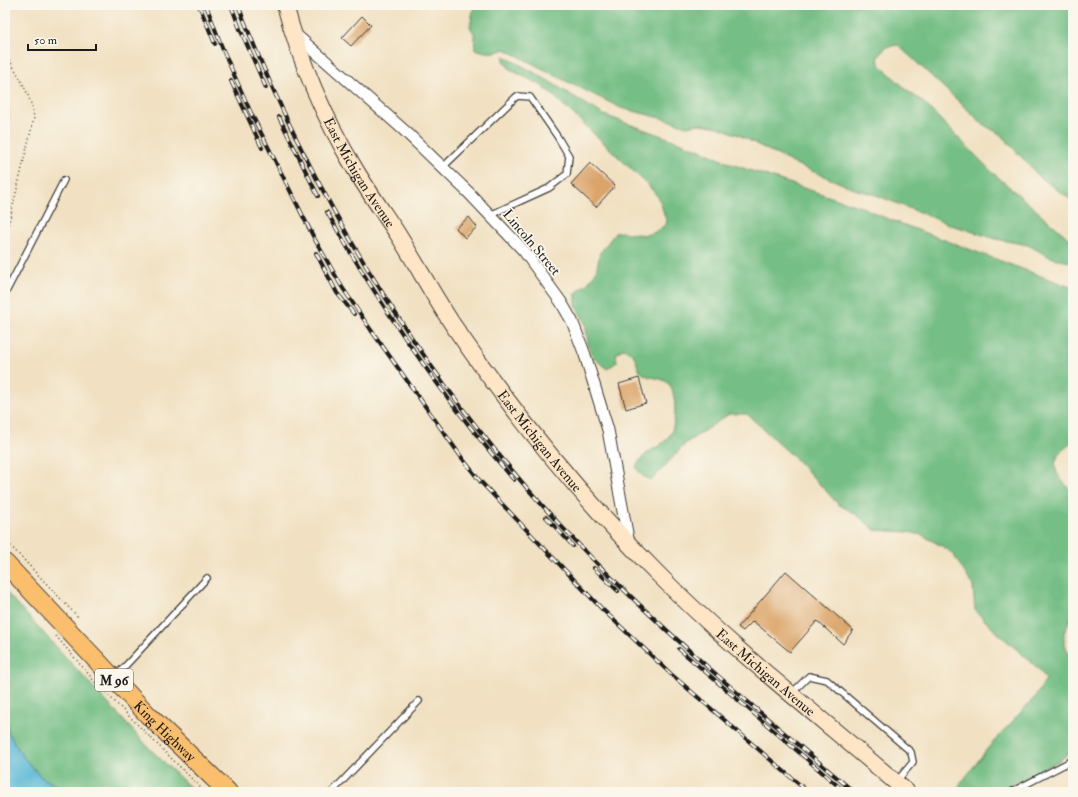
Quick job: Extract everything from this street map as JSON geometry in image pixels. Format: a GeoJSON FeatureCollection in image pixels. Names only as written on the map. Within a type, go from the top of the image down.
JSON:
{"type":"FeatureCollection","features":[{"type":"Feature","properties":{"kind":"main road","name":"King Highway"},"geometry":{"type":"LineString","coordinates":[[5,563],[113,679],[228,792]]}},
{"type":"Feature","properties":{"kind":"street","name":"East Michigan Avenue"},"geometry":{"type":"LineString","coordinates":[[285,5],[292,32],[321,102],[351,162],[451,322],[523,422],[560,467],[629,544],[706,621],[901,787]]}},
{"type":"Feature","properties":{"kind":"street","name":"Lincoln Street"},"geometry":{"type":"LineString","coordinates":[[292,32],[406,132],[490,215],[524,251],[561,302],[572,321],[585,355],[608,430],[629,544]]}},
{"type":"Feature","properties":{"kind":"lane"},"geometry":{"type":"LineString","coordinates":[[442,167],[517,96],[530,97],[569,156],[567,174],[549,188],[490,215]]}},
{"type":"Feature","properties":{"kind":"lane"},"geometry":{"type":"LineString","coordinates":[[5,294],[64,180]]}},
{"type":"Feature","properties":{"kind":"lane"},"geometry":{"type":"LineString","coordinates":[[113,679],[207,578]]}},
{"type":"Feature","properties":{"kind":"lane"},"geometry":{"type":"LineString","coordinates":[[791,694],[809,676],[827,680],[911,752],[914,762],[901,787]]}},
{"type":"Feature","properties":{"kind":"lane"},"geometry":{"type":"LineString","coordinates":[[332,792],[419,701]]}},
{"type":"Feature","properties":{"kind":"lane"},"geometry":{"type":"LineString","coordinates":[[1011,792],[1073,760]]}},
{"type":"Feature","properties":{"kind":"path"},"geometry":{"type":"LineString","coordinates":[[5,53],[24,86],[33,109],[34,118],[5,239]]}},
{"type":"Feature","properties":{"kind":"path"},"geometry":{"type":"LineString","coordinates":[[196,784],[205,792]]}},
{"type":"Feature","properties":{"kind":"green space"},"geometry":{"type":"Polygon","coordinates":[[[474,5],[1073,5],[1073,201],[1041,178],[1000,134],[984,125],[898,45],[886,47],[878,57],[879,64],[909,92],[922,101],[992,172],[1073,242],[1073,262],[1048,256],[1028,245],[996,239],[951,225],[876,195],[857,190],[793,163],[739,135],[718,127],[700,124],[686,126],[621,108],[505,49],[497,52],[490,52],[475,49],[474,33],[470,27],[474,5]]]}},
{"type":"Feature","properties":{"kind":"green space"},"geometry":{"type":"Polygon","coordinates":[[[504,56],[537,74],[604,115],[698,149],[731,164],[864,208],[883,217],[1073,288],[1073,442],[1059,455],[1055,467],[1061,479],[1073,492],[1073,612],[1064,633],[1064,641],[1073,667],[1073,750],[1059,761],[1001,790],[973,792],[962,790],[958,787],[988,748],[1036,696],[1046,679],[1039,669],[991,627],[975,610],[973,586],[955,557],[947,549],[922,535],[908,532],[875,530],[857,515],[838,504],[799,462],[747,414],[729,414],[686,443],[652,480],[640,474],[636,467],[640,461],[644,456],[668,438],[673,428],[675,407],[671,387],[666,381],[645,375],[641,372],[633,354],[629,351],[623,349],[616,353],[617,362],[607,369],[593,357],[588,344],[585,323],[576,306],[576,293],[588,283],[596,272],[600,253],[616,232],[643,235],[660,229],[667,223],[659,198],[647,184],[555,97],[541,85],[511,70],[504,62],[504,56]]]}},
{"type":"Feature","properties":{"kind":"green space"},"geometry":{"type":"Polygon","coordinates":[[[5,591],[149,748],[195,792],[67,792],[41,777],[23,757],[8,732],[5,712],[5,591]]]}},
{"type":"Feature","properties":{"kind":"water"},"geometry":{"type":"Polygon","coordinates":[[[5,101],[9,113],[5,132],[5,101]]]}},
{"type":"Feature","properties":{"kind":"water"},"geometry":{"type":"Polygon","coordinates":[[[5,712],[8,732],[23,757],[41,777],[67,792],[5,792],[5,712]]]}},
{"type":"Feature","properties":{"kind":"building"},"geometry":{"type":"Polygon","coordinates":[[[362,16],[371,25],[351,46],[342,38],[362,16]]]}},
{"type":"Feature","properties":{"kind":"building"},"geometry":{"type":"Polygon","coordinates":[[[590,163],[615,186],[596,207],[571,184],[590,163]]]}},
{"type":"Feature","properties":{"kind":"building"},"geometry":{"type":"Polygon","coordinates":[[[469,217],[477,227],[465,238],[456,228],[469,217]]]}},
{"type":"Feature","properties":{"kind":"building"},"geometry":{"type":"Polygon","coordinates":[[[639,378],[646,403],[626,409],[619,384],[639,378]]]}},
{"type":"Feature","properties":{"kind":"building"},"geometry":{"type":"Polygon","coordinates":[[[786,571],[853,630],[843,644],[817,621],[790,652],[753,621],[743,631],[738,627],[786,571]]]}},
{"type":"Feature","properties":{"kind":"railway"},"geometry":{"type":"LineString","coordinates":[[199,5],[215,44]]}},
{"type":"Feature","properties":{"kind":"railway"},"geometry":{"type":"LineString","coordinates":[[206,5],[223,50],[251,113],[314,238],[342,287],[462,458],[480,481],[602,609],[672,675],[808,792]]}},
{"type":"Feature","properties":{"kind":"railway"},"geometry":{"type":"LineString","coordinates":[[231,5],[266,88]]}},
{"type":"Feature","properties":{"kind":"railway"},"geometry":{"type":"LineString","coordinates":[[238,5],[268,79],[303,152],[341,223],[382,293],[427,360],[476,426],[527,488],[613,580],[714,673],[854,792]]}},
{"type":"Feature","properties":{"kind":"railway"},"geometry":{"type":"LineString","coordinates":[[231,81],[262,148]]}},
{"type":"Feature","properties":{"kind":"railway"},"geometry":{"type":"LineString","coordinates":[[279,117],[318,196]]}},
{"type":"Feature","properties":{"kind":"railway"},"geometry":{"type":"LineString","coordinates":[[327,212],[369,282],[414,350],[462,417],[514,480]]}},
{"type":"Feature","properties":{"kind":"railway"},"geometry":{"type":"LineString","coordinates":[[316,253],[337,293],[354,314]]}},
{"type":"Feature","properties":{"kind":"railway"},"geometry":{"type":"LineString","coordinates":[[546,517],[573,546]]}},
{"type":"Feature","properties":{"kind":"railway"},"geometry":{"type":"LineString","coordinates":[[594,568],[618,591]]}},
{"type":"Feature","properties":{"kind":"railway"},"geometry":{"type":"LineString","coordinates":[[679,649],[845,792]]}}]}
